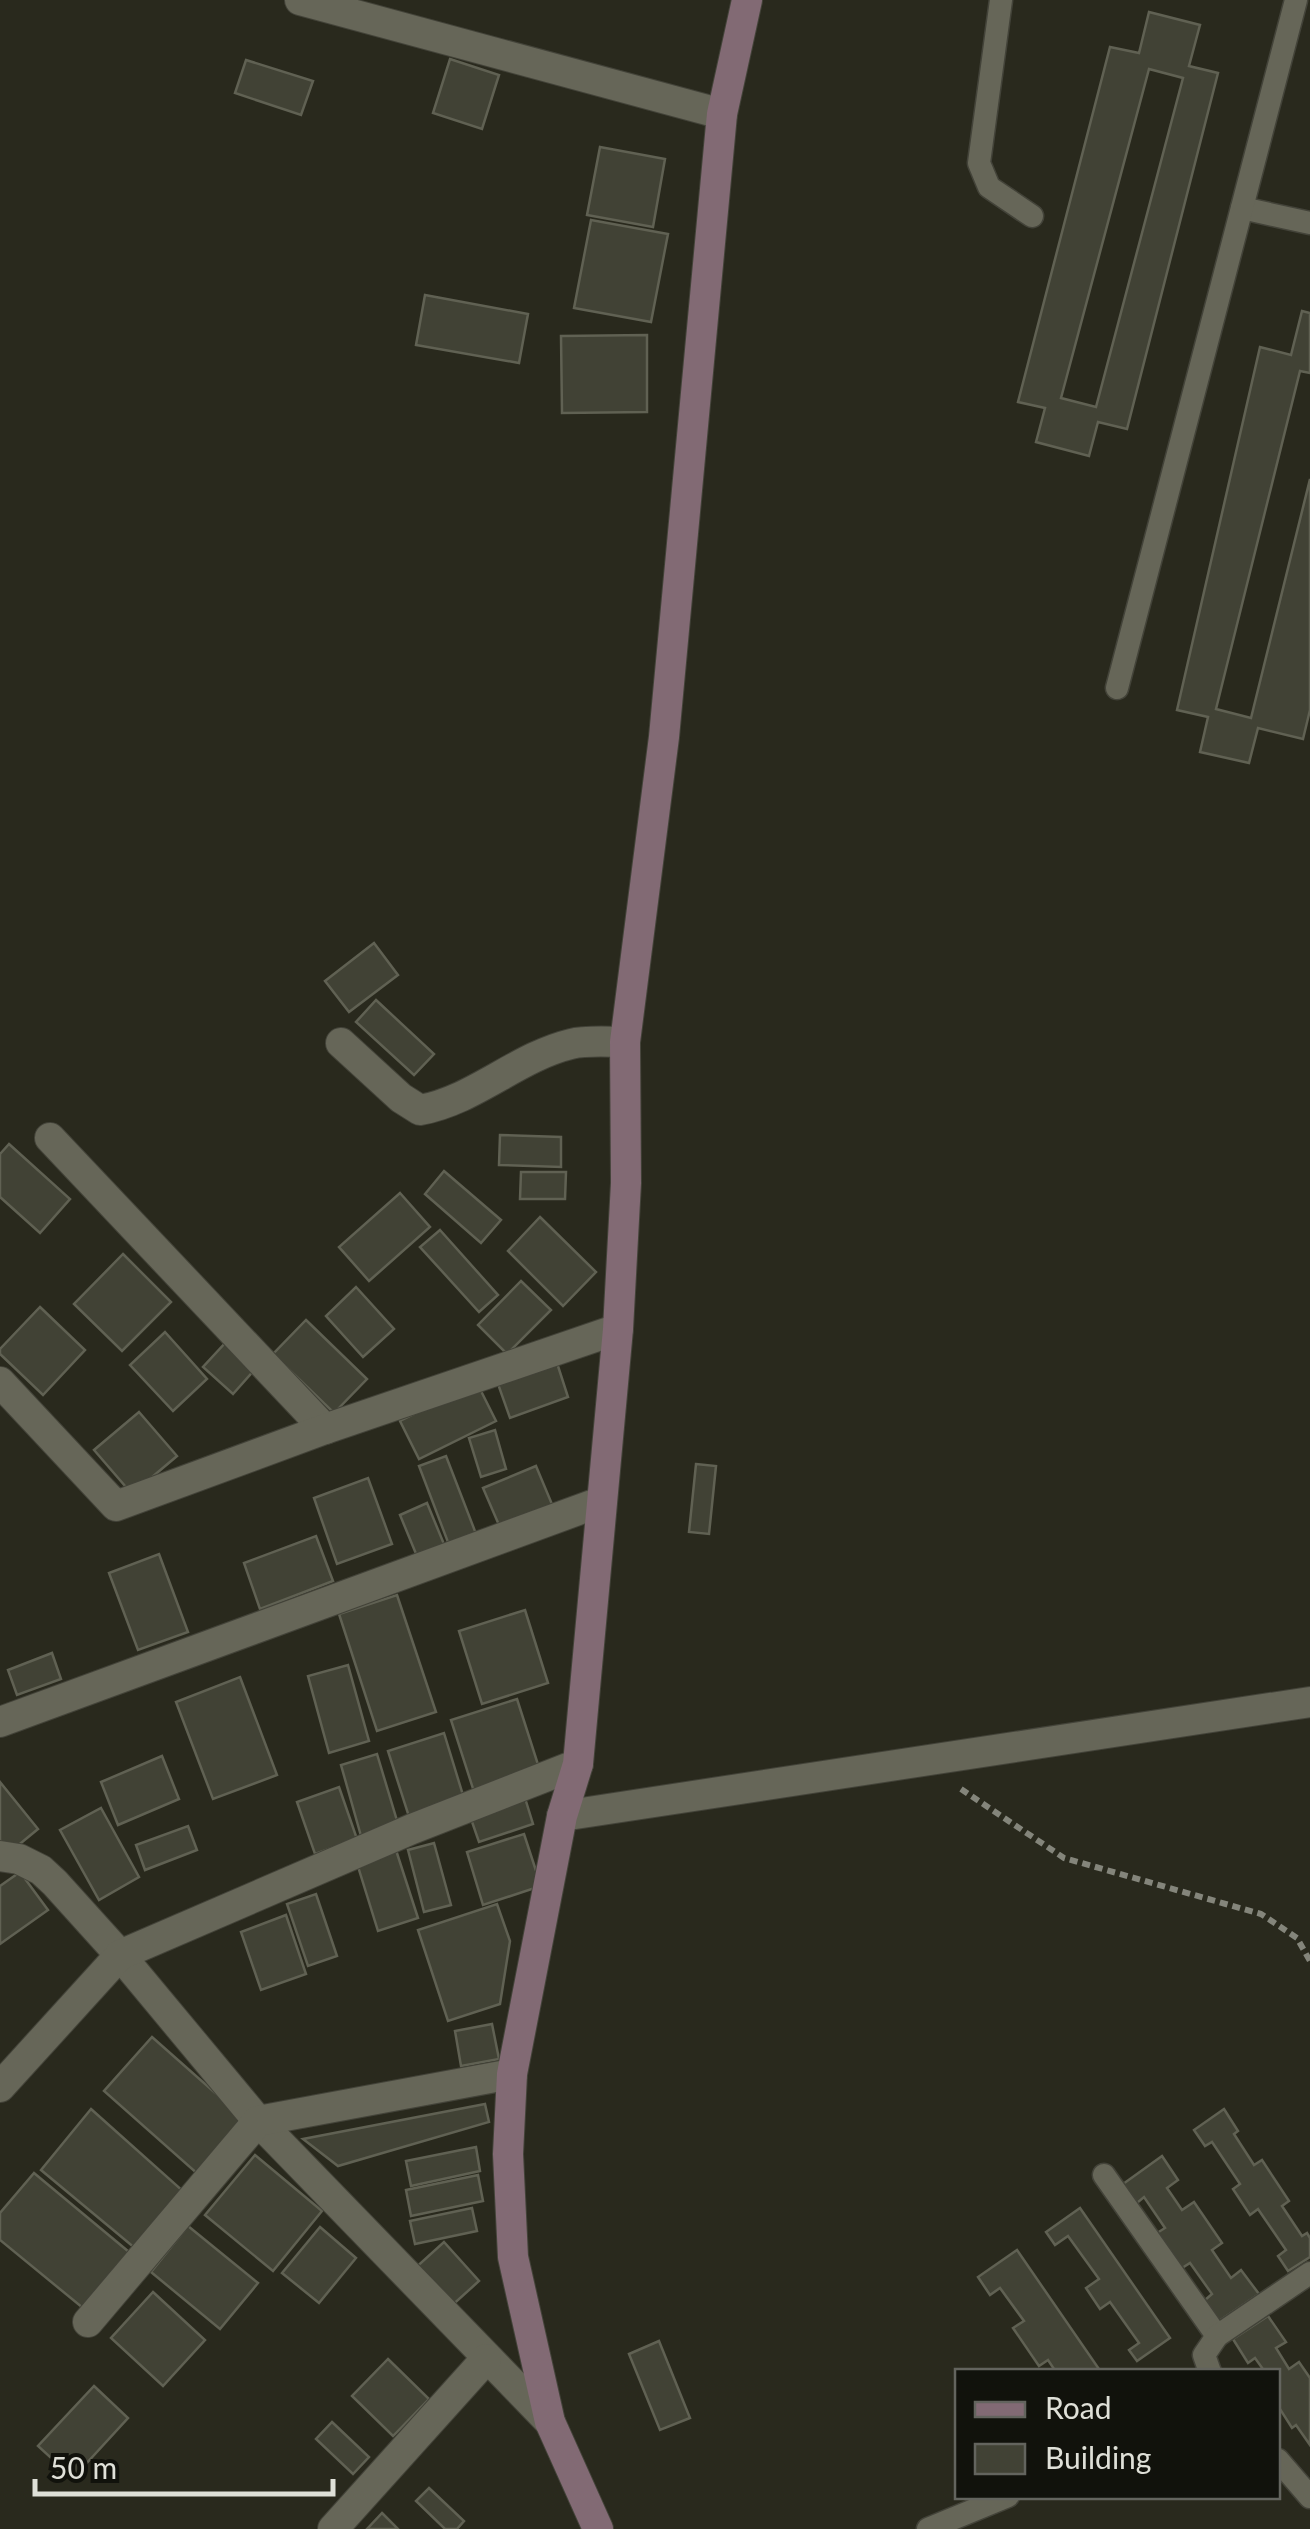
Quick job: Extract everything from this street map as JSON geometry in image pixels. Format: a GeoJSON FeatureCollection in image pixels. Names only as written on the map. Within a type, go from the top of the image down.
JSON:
{"type":"FeatureCollection","features":[{"type":"Feature","properties":{"kind":"street"},"geometry":{"type":"LineString","coordinates":[[300,0],[722,114]]}},
{"type":"Feature","properties":{"kind":"street"},"geometry":{"type":"LineString","coordinates":[[598,2529],[550,2422],[513,2258],[508,2154],[512,2074],[562,1816],[578,1764],[618,1329],[626,1182],[626,1042],[664,737],[722,114],[747,0]]}},
{"type":"Feature","properties":{"kind":"street"},"geometry":{"type":"LineString","coordinates":[[342,1043],[401,1098],[420,1110],[449,1104],[572,1043],[626,1042]]}},
{"type":"Feature","properties":{"kind":"street"},"geometry":{"type":"LineString","coordinates":[[50,1138],[325,1429]]}},
{"type":"Feature","properties":{"kind":"street"},"geometry":{"type":"LineString","coordinates":[[0,1382],[116,1506],[325,1429],[618,1329]]}},
{"type":"Feature","properties":{"kind":"street"},"geometry":{"type":"LineString","coordinates":[[0,1722],[600,1502]]}},
{"type":"Feature","properties":{"kind":"street"},"geometry":{"type":"LineString","coordinates":[[562,1816],[1310,1702]]}},
{"type":"Feature","properties":{"kind":"street"},"geometry":{"type":"LineString","coordinates":[[0,2087],[120,1955],[412,1829],[578,1764]]}},
{"type":"Feature","properties":{"kind":"street"},"geometry":{"type":"LineString","coordinates":[[0,1856],[19,1859],[40,1870],[120,1955],[258,2121],[550,2422]]}},
{"type":"Feature","properties":{"kind":"street"},"geometry":{"type":"LineString","coordinates":[[88,2322],[258,2121],[512,2074]]}},
{"type":"Feature","properties":{"kind":"street"},"geometry":{"type":"LineString","coordinates":[[333,2529],[486,2359]]}},
{"type":"Feature","properties":{"kind":"lane"},"geometry":{"type":"LineString","coordinates":[[1002,0],[978,162],[989,187],[1032,216]]}},
{"type":"Feature","properties":{"kind":"lane"},"geometry":{"type":"LineString","coordinates":[[1117,688],[1296,0]]}},
{"type":"Feature","properties":{"kind":"lane"},"geometry":{"type":"LineString","coordinates":[[1242,208],[1310,224]]}},
{"type":"Feature","properties":{"kind":"lane"},"geometry":{"type":"LineString","coordinates":[[1104,2175],[1216,2336]]}},
{"type":"Feature","properties":{"kind":"lane"},"geometry":{"type":"LineString","coordinates":[[1209,2369],[1204,2356],[1216,2336],[1310,2273]]}},
{"type":"Feature","properties":{"kind":"lane"},"geometry":{"type":"LineString","coordinates":[[1280,2462],[1310,2496]]}},
{"type":"Feature","properties":{"kind":"lane"},"geometry":{"type":"LineString","coordinates":[[928,2529],[1001,2499]]}},
{"type":"Feature","properties":{"kind":"path"},"geometry":{"type":"LineString","coordinates":[[921,1762],[1064,1858],[1261,1914],[1297,1938],[1310,1961]]}},
{"type":"Feature","properties":{"kind":"building"},"geometry":{"type":"Polygon","coordinates":[[[1149,12],[1200,25],[1189,66],[1218,73],[1127,429],[1098,422],[1089,456],[1036,442],[1045,408],[1018,402],[1110,47],[1139,53],[1149,12]],[[1149,69],[1061,398],[1096,407],[1183,78],[1149,69]]]}},
{"type":"Feature","properties":{"kind":"building"},"geometry":{"type":"Polygon","coordinates":[[[450,59],[499,75],[482,129],[433,113],[450,59]]]}},
{"type":"Feature","properties":{"kind":"building"},"geometry":{"type":"Polygon","coordinates":[[[246,60],[313,81],[301,115],[235,93],[246,60]]]}},
{"type":"Feature","properties":{"kind":"building"},"geometry":{"type":"Polygon","coordinates":[[[600,147],[665,159],[653,227],[587,215],[600,147]]]}},
{"type":"Feature","properties":{"kind":"building"},"geometry":{"type":"Polygon","coordinates":[[[591,220],[668,234],[651,322],[574,308],[591,220]]]}},
{"type":"Feature","properties":{"kind":"building"},"geometry":{"type":"Polygon","coordinates":[[[425,295],[528,314],[519,363],[416,345],[425,295]]]}},
{"type":"Feature","properties":{"kind":"building"},"geometry":{"type":"Polygon","coordinates":[[[1302,311],[1310,313],[1310,373],[1300,371],[1216,709],[1251,718],[1310,479],[1310,710],[1303,739],[1258,728],[1249,763],[1200,752],[1208,717],[1177,710],[1260,347],[1291,355],[1302,311]]]}},
{"type":"Feature","properties":{"kind":"building"},"geometry":{"type":"Polygon","coordinates":[[[647,335],[647,412],[562,413],[561,336],[647,335]]]}},
{"type":"Feature","properties":{"kind":"building"},"geometry":{"type":"Polygon","coordinates":[[[374,943],[398,975],[349,1012],[325,981],[374,943]]]}},
{"type":"Feature","properties":{"kind":"building"},"geometry":{"type":"Polygon","coordinates":[[[376,1000],[434,1054],[414,1075],[356,1022],[376,1000]]]}},
{"type":"Feature","properties":{"kind":"building"},"geometry":{"type":"Polygon","coordinates":[[[500,1135],[561,1137],[561,1167],[499,1165],[500,1135]]]}},
{"type":"Feature","properties":{"kind":"building"},"geometry":{"type":"Polygon","coordinates":[[[9,1144],[70,1199],[40,1233],[0,1197],[0,1154],[9,1144]]]}},
{"type":"Feature","properties":{"kind":"building"},"geometry":{"type":"Polygon","coordinates":[[[444,1171],[501,1220],[481,1243],[425,1194],[444,1171]]]}},
{"type":"Feature","properties":{"kind":"building"},"geometry":{"type":"Polygon","coordinates":[[[521,1172],[566,1172],[565,1199],[520,1199],[521,1172]]]}},
{"type":"Feature","properties":{"kind":"building"},"geometry":{"type":"Polygon","coordinates":[[[400,1193],[430,1227],[369,1281],[339,1247],[400,1193]]]}},
{"type":"Feature","properties":{"kind":"building"},"geometry":{"type":"Polygon","coordinates":[[[540,1217],[596,1272],[563,1306],[508,1251],[540,1217]]]}},
{"type":"Feature","properties":{"kind":"building"},"geometry":{"type":"Polygon","coordinates":[[[440,1230],[498,1295],[479,1312],[420,1247],[440,1230]]]}},
{"type":"Feature","properties":{"kind":"building"},"geometry":{"type":"Polygon","coordinates":[[[123,1254],[171,1302],[122,1351],[74,1304],[123,1254]]]}},
{"type":"Feature","properties":{"kind":"building"},"geometry":{"type":"Polygon","coordinates":[[[521,1281],[551,1310],[507,1354],[478,1325],[521,1281]]]}},
{"type":"Feature","properties":{"kind":"building"},"geometry":{"type":"Polygon","coordinates":[[[356,1287],[394,1329],[363,1357],[326,1316],[356,1287]]]}},
{"type":"Feature","properties":{"kind":"building"},"geometry":{"type":"Polygon","coordinates":[[[40,1307],[85,1350],[43,1395],[0,1354],[0,1349],[40,1307]]]}},
{"type":"Feature","properties":{"kind":"building"},"geometry":{"type":"Polygon","coordinates":[[[306,1320],[367,1379],[334,1413],[273,1354],[306,1320]]]}},
{"type":"Feature","properties":{"kind":"building"},"geometry":{"type":"Polygon","coordinates":[[[165,1332],[207,1379],[173,1411],[130,1365],[165,1332]]]}},
{"type":"Feature","properties":{"kind":"building"},"geometry":{"type":"Polygon","coordinates":[[[227,1341],[256,1368],[233,1394],[203,1367],[227,1341]]]}},
{"type":"Feature","properties":{"kind":"building"},"geometry":{"type":"Polygon","coordinates":[[[557,1363],[568,1397],[510,1418],[498,1384],[557,1363]]]}},
{"type":"Feature","properties":{"kind":"building"},"geometry":{"type":"Polygon","coordinates":[[[477,1383],[496,1421],[419,1459],[400,1421],[477,1383]]]}},
{"type":"Feature","properties":{"kind":"building"},"geometry":{"type":"Polygon","coordinates":[[[139,1412],[177,1456],[132,1494],[94,1450],[139,1412]]]}},
{"type":"Feature","properties":{"kind":"building"},"geometry":{"type":"Polygon","coordinates":[[[495,1430],[506,1469],[481,1477],[469,1438],[495,1430]]]}},
{"type":"Feature","properties":{"kind":"building"},"geometry":{"type":"Polygon","coordinates":[[[446,1456],[478,1539],[451,1550],[419,1466],[446,1456]]]}},
{"type":"Feature","properties":{"kind":"building"},"geometry":{"type":"Polygon","coordinates":[[[696,1464],[716,1466],[709,1534],[689,1532],[696,1464]]]}},
{"type":"Feature","properties":{"kind":"building"},"geometry":{"type":"Polygon","coordinates":[[[536,1466],[554,1509],[502,1532],[483,1488],[536,1466]]]}},
{"type":"Feature","properties":{"kind":"building"},"geometry":{"type":"Polygon","coordinates":[[[368,1478],[392,1544],[337,1564],[314,1498],[368,1478]]]}},
{"type":"Feature","properties":{"kind":"building"},"geometry":{"type":"Polygon","coordinates":[[[427,1503],[446,1549],[419,1561],[400,1515],[427,1503]]]}},
{"type":"Feature","properties":{"kind":"building"},"geometry":{"type":"Polygon","coordinates":[[[316,1536],[333,1581],[260,1609],[244,1563],[316,1536]]]}},
{"type":"Feature","properties":{"kind":"building"},"geometry":{"type":"Polygon","coordinates":[[[159,1554],[188,1632],[138,1650],[109,1573],[159,1554]]]}},
{"type":"Feature","properties":{"kind":"building"},"geometry":{"type":"Polygon","coordinates":[[[397,1595],[436,1712],[377,1731],[339,1614],[397,1595]]]}},
{"type":"Feature","properties":{"kind":"building"},"geometry":{"type":"Polygon","coordinates":[[[525,1610],[548,1683],[482,1704],[459,1631],[525,1610]]]}},
{"type":"Feature","properties":{"kind":"building"},"geometry":{"type":"Polygon","coordinates":[[[52,1653],[61,1679],[17,1695],[8,1670],[52,1653]]]}},
{"type":"Feature","properties":{"kind":"building"},"geometry":{"type":"Polygon","coordinates":[[[348,1665],[369,1741],[329,1753],[308,1676],[348,1665]]]}},
{"type":"Feature","properties":{"kind":"building"},"geometry":{"type":"Polygon","coordinates":[[[240,1677],[277,1775],[213,1799],[176,1702],[240,1677]]]}},
{"type":"Feature","properties":{"kind":"building"},"geometry":{"type":"Polygon","coordinates":[[[517,1699],[542,1777],[476,1798],[451,1720],[517,1699]]]}},
{"type":"Feature","properties":{"kind":"building"},"geometry":{"type":"Polygon","coordinates":[[[444,1733],[466,1805],[411,1823],[388,1751],[444,1733]]]}},
{"type":"Feature","properties":{"kind":"building"},"geometry":{"type":"Polygon","coordinates":[[[377,1754],[398,1824],[361,1836],[341,1765],[377,1754]]]}},
{"type":"Feature","properties":{"kind":"building"},"geometry":{"type":"Polygon","coordinates":[[[162,1756],[179,1799],[118,1825],[101,1782],[162,1756]]]}},
{"type":"Feature","properties":{"kind":"building"},"geometry":{"type":"Polygon","coordinates":[[[0,1782],[38,1829],[10,1852],[0,1840],[0,1782]]]}},
{"type":"Feature","properties":{"kind":"building"},"geometry":{"type":"Polygon","coordinates":[[[339,1787],[357,1839],[315,1854],[297,1802],[339,1787]]]}},
{"type":"Feature","properties":{"kind":"building"},"geometry":{"type":"Polygon","coordinates":[[[525,1798],[533,1824],[479,1842],[470,1816],[525,1798]]]}},
{"type":"Feature","properties":{"kind":"building"},"geometry":{"type":"Polygon","coordinates":[[[101,1808],[139,1877],[99,1900],[60,1830],[101,1808]]]}},
{"type":"Feature","properties":{"kind":"building"},"geometry":{"type":"Polygon","coordinates":[[[188,1826],[197,1850],[145,1870],[136,1845],[188,1826]]]}},
{"type":"Feature","properties":{"kind":"building"},"geometry":{"type":"Polygon","coordinates":[[[524,1834],[541,1886],[483,1905],[467,1852],[524,1834]]]}},
{"type":"Feature","properties":{"kind":"building"},"geometry":{"type":"Polygon","coordinates":[[[434,1843],[451,1905],[424,1912],[408,1850],[434,1843]]]}},
{"type":"Feature","properties":{"kind":"building"},"geometry":{"type":"Polygon","coordinates":[[[395,1847],[418,1918],[378,1931],[356,1860],[395,1847]]]}},
{"type":"Feature","properties":{"kind":"building"},"geometry":{"type":"Polygon","coordinates":[[[20,1872],[48,1910],[0,1944],[0,1886],[20,1872]]]}},
{"type":"Feature","properties":{"kind":"building"},"geometry":{"type":"Polygon","coordinates":[[[316,1894],[337,1956],[308,1966],[287,1904],[316,1894]]]}},
{"type":"Feature","properties":{"kind":"building"},"geometry":{"type":"Polygon","coordinates":[[[497,1904],[510,1941],[500,2004],[448,2021],[418,1930],[497,1904]]]}},
{"type":"Feature","properties":{"kind":"building"},"geometry":{"type":"Polygon","coordinates":[[[286,1915],[306,1974],[261,1990],[241,1932],[286,1915]]]}},
{"type":"Feature","properties":{"kind":"building"},"geometry":{"type":"Polygon","coordinates":[[[492,2024],[499,2059],[461,2066],[455,2031],[492,2024]]]}},
{"type":"Feature","properties":{"kind":"building"},"geometry":{"type":"Polygon","coordinates":[[[152,2037],[247,2121],[200,2176],[104,2091],[152,2037]]]}},
{"type":"Feature","properties":{"kind":"building"},"geometry":{"type":"Polygon","coordinates":[[[485,2104],[489,2122],[338,2166],[303,2139],[485,2104]]]}},
{"type":"Feature","properties":{"kind":"building"},"geometry":{"type":"Polygon","coordinates":[[[91,2109],[184,2192],[136,2249],[41,2170],[91,2109]]]}},
{"type":"Feature","properties":{"kind":"building"},"geometry":{"type":"Polygon","coordinates":[[[1224,2109],[1254,2165],[1262,2160],[1289,2201],[1282,2206],[1302,2236],[1307,2233],[1310,2238],[1310,2257],[1288,2271],[1278,2256],[1286,2250],[1258,2209],[1250,2215],[1233,2189],[1240,2184],[1212,2142],[1205,2146],[1194,2130],[1224,2109]]]}},
{"type":"Feature","properties":{"kind":"building"},"geometry":{"type":"Polygon","coordinates":[[[476,2147],[480,2171],[411,2186],[406,2161],[476,2147]]]}},
{"type":"Feature","properties":{"kind":"building"},"geometry":{"type":"Polygon","coordinates":[[[255,2155],[322,2211],[273,2271],[205,2215],[255,2155]]]}},
{"type":"Feature","properties":{"kind":"building"},"geometry":{"type":"Polygon","coordinates":[[[1162,2156],[1178,2180],[1167,2188],[1182,2210],[1194,2202],[1222,2243],[1212,2250],[1231,2278],[1241,2270],[1259,2294],[1219,2321],[1205,2300],[1212,2294],[1190,2263],[1182,2268],[1157,2233],[1165,2228],[1144,2197],[1137,2203],[1123,2184],[1162,2156]]]}},
{"type":"Feature","properties":{"kind":"building"},"geometry":{"type":"Polygon","coordinates":[[[34,2173],[129,2252],[83,2308],[0,2240],[0,2213],[34,2173]]]}},
{"type":"Feature","properties":{"kind":"building"},"geometry":{"type":"Polygon","coordinates":[[[478,2175],[483,2201],[411,2216],[406,2190],[478,2175]]]}},
{"type":"Feature","properties":{"kind":"building"},"geometry":{"type":"Polygon","coordinates":[[[472,2208],[477,2231],[415,2244],[410,2221],[472,2208]]]}},
{"type":"Feature","properties":{"kind":"building"},"geometry":{"type":"Polygon","coordinates":[[[1080,2208],[1170,2338],[1137,2361],[1129,2350],[1139,2343],[1110,2302],[1100,2309],[1086,2288],[1099,2279],[1068,2236],[1055,2245],[1046,2232],[1080,2208]]]}},
{"type":"Feature","properties":{"kind":"building"},"geometry":{"type":"Polygon","coordinates":[[[188,2226],[258,2283],[220,2329],[151,2272],[188,2226]]]}},
{"type":"Feature","properties":{"kind":"building"},"geometry":{"type":"Polygon","coordinates":[[[320,2227],[356,2258],[319,2303],[282,2273],[320,2227]]]}},
{"type":"Feature","properties":{"kind":"building"},"geometry":{"type":"Polygon","coordinates":[[[444,2242],[479,2281],[448,2309],[413,2270],[444,2242]]]}},
{"type":"Feature","properties":{"kind":"building"},"geometry":{"type":"Polygon","coordinates":[[[1017,2250],[1099,2369],[1054,2369],[1048,2360],[1039,2366],[1013,2328],[1024,2321],[1000,2288],[990,2295],[978,2277],[1017,2250]]]}},
{"type":"Feature","properties":{"kind":"building"},"geometry":{"type":"Polygon","coordinates":[[[153,2292],[205,2340],[163,2386],[111,2338],[153,2292]]]}},
{"type":"Feature","properties":{"kind":"building"},"geometry":{"type":"Polygon","coordinates":[[[1268,2316],[1286,2342],[1276,2348],[1289,2369],[1299,2362],[1310,2378],[1310,2445],[1280,2409],[1280,2369],[1263,2369],[1255,2358],[1248,2363],[1233,2339],[1268,2316]]]}},
{"type":"Feature","properties":{"kind":"building"},"geometry":{"type":"Polygon","coordinates":[[[659,2341],[690,2418],[660,2430],[629,2354],[659,2341]]]}},
{"type":"Feature","properties":{"kind":"building"},"geometry":{"type":"Polygon","coordinates":[[[388,2359],[429,2399],[393,2436],[352,2396],[388,2359]]]}},
{"type":"Feature","properties":{"kind":"building"},"geometry":{"type":"Polygon","coordinates":[[[94,2386],[128,2418],[73,2478],[38,2446],[94,2386]]]}},
{"type":"Feature","properties":{"kind":"building"},"geometry":{"type":"Polygon","coordinates":[[[332,2422],[369,2457],[353,2474],[316,2439],[332,2422]]]}},
{"type":"Feature","properties":{"kind":"building"},"geometry":{"type":"Polygon","coordinates":[[[429,2488],[464,2521],[457,2529],[445,2529],[416,2501],[429,2488]]]}},
{"type":"Feature","properties":{"kind":"building"},"geometry":{"type":"Polygon","coordinates":[[[382,2513],[398,2529],[367,2529],[382,2513]]]}}]}
